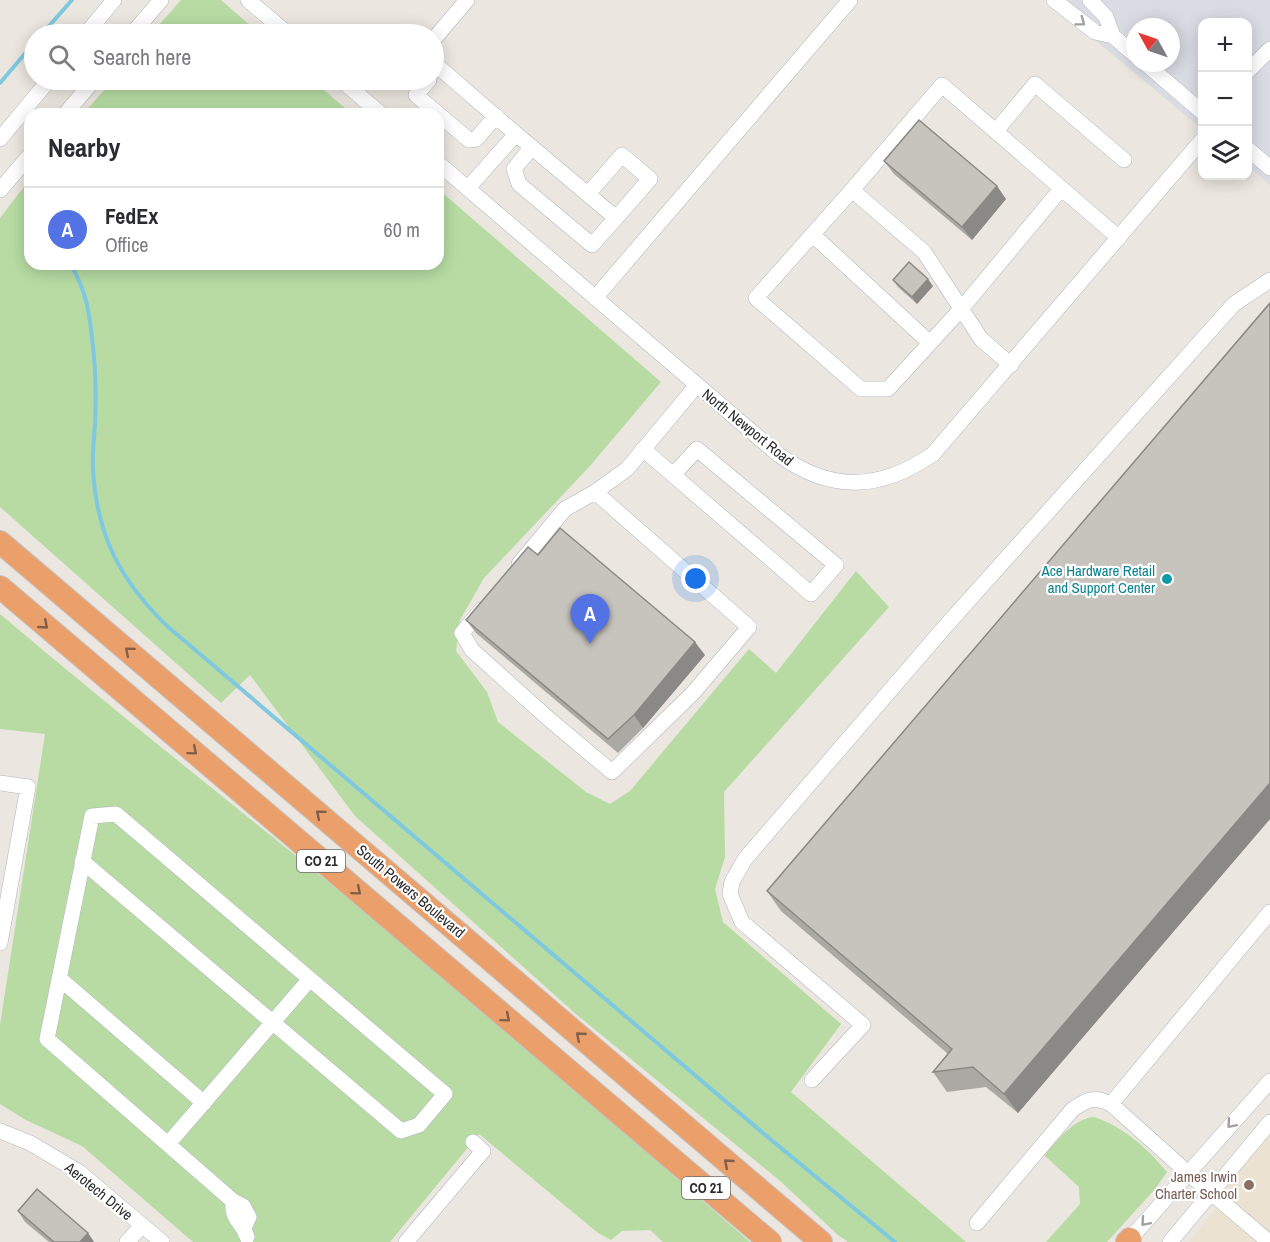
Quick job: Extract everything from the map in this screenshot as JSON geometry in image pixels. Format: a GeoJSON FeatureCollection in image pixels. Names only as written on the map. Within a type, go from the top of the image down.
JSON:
{"type":"FeatureCollection","features":[{"type":"Feature","properties":{"kind":"highway","name":"South Powers Boulevard"},"geometry":{"type":"LineString","coordinates":[[0,542],[821,1242]]}},
{"type":"Feature","properties":{"kind":"highway","name":"CO 21"},"geometry":{"type":"LineString","coordinates":[[0,586],[770,1242]]}},
{"type":"Feature","properties":{"kind":"highway"},"geometry":{"type":"LineString","coordinates":[[642,1134],[762,1242]]}},
{"type":"Feature","properties":{"kind":"highway"},"geometry":{"type":"LineString","coordinates":[[760,1190],[830,1242]]}},
{"type":"Feature","properties":{"kind":"street"},"geometry":{"type":"LineString","coordinates":[[94,24],[114,0]]}},
{"type":"Feature","properties":{"kind":"street"},"geometry":{"type":"LineString","coordinates":[[141,24],[161,0]]}},
{"type":"Feature","properties":{"kind":"street"},"geometry":{"type":"LineString","coordinates":[[248,0],[276,24]]}},
{"type":"Feature","properties":{"kind":"street"},"geometry":{"type":"LineString","coordinates":[[444,27],[467,0]]}},
{"type":"Feature","properties":{"kind":"street"},"geometry":{"type":"LineString","coordinates":[[595,298],[850,0]]}},
{"type":"Feature","properties":{"kind":"street"},"geometry":{"type":"LineString","coordinates":[[1054,0],[1095,32],[1113,36],[1126,47]]}},
{"type":"Feature","properties":{"kind":"street"},"geometry":{"type":"LineString","coordinates":[[1090,0],[1106,17],[1113,36]]}},
{"type":"Feature","properties":{"kind":"street"},"geometry":{"type":"LineString","coordinates":[[1252,67],[1270,49]]}},
{"type":"Feature","properties":{"kind":"street"},"geometry":{"type":"LineString","coordinates":[[1156,72],[1198,108]]}},
{"type":"Feature","properties":{"kind":"street"},"geometry":{"type":"LineString","coordinates":[[444,75],[616,218]]}},
{"type":"Feature","properties":{"kind":"street"},"geometry":{"type":"LineString","coordinates":[[996,131],[1035,84],[1124,160]]}},
{"type":"Feature","properties":{"kind":"street"},"geometry":{"type":"LineString","coordinates":[[1061,189],[962,308],[888,389],[861,389],[756,298],[942,86],[1119,238]]}},
{"type":"Feature","properties":{"kind":"street"},"geometry":{"type":"LineString","coordinates":[[26,108],[41,90]]}},
{"type":"Feature","properties":{"kind":"street"},"geometry":{"type":"LineString","coordinates":[[70,108],[85,90]]}},
{"type":"Feature","properties":{"kind":"street"},"geometry":{"type":"LineString","coordinates":[[353,90],[374,108]]}},
{"type":"Feature","properties":{"kind":"street"},"geometry":{"type":"LineString","coordinates":[[420,90],[416,95],[431,108]]}},
{"type":"Feature","properties":{"kind":"street"},"geometry":{"type":"LineString","coordinates":[[0,140],[24,111]]}},
{"type":"Feature","properties":{"kind":"street"},"geometry":{"type":"LineString","coordinates":[[444,119],[469,140],[476,139],[495,116]]}},
{"type":"Feature","properties":{"kind":"street"},"geometry":{"type":"LineString","coordinates":[[468,188],[516,134]]}},
{"type":"Feature","properties":{"kind":"street","name":"North Newport Road"},"geometry":{"type":"LineString","coordinates":[[444,168],[792,464],[825,478],[861,483],[899,474],[933,454],[1198,146]]}},
{"type":"Feature","properties":{"kind":"street"},"geometry":{"type":"LineString","coordinates":[[532,147],[514,168],[519,184],[592,245],[650,179],[622,155],[588,194]]}},
{"type":"Feature","properties":{"kind":"street"},"geometry":{"type":"LineString","coordinates":[[1252,152],[1270,168]]}},
{"type":"Feature","properties":{"kind":"street"},"geometry":{"type":"LineString","coordinates":[[0,190],[24,162]]}},
{"type":"Feature","properties":{"kind":"street"},"geometry":{"type":"LineString","coordinates":[[852,190],[924,252],[981,339],[1011,365]]}},
{"type":"Feature","properties":{"kind":"street"},"geometry":{"type":"LineString","coordinates":[[813,235],[930,343]]}},
{"type":"Feature","properties":{"kind":"street"},"geometry":{"type":"LineString","coordinates":[[812,1080],[863,1025],[742,921],[730,894],[736,872],[943,629],[1234,304],[1270,280]]}},
{"type":"Feature","properties":{"kind":"street"},"geometry":{"type":"LineString","coordinates":[[506,580],[565,509],[595,492],[627,469],[697,385]]}},
{"type":"Feature","properties":{"kind":"street"},"geometry":{"type":"LineString","coordinates":[[643,449],[811,594],[836,565],[697,449],[674,474]]}},
{"type":"Feature","properties":{"kind":"street"},"geometry":{"type":"LineString","coordinates":[[491,598],[462,633],[472,650],[612,772],[693,693],[749,627],[595,492]]}},
{"type":"Feature","properties":{"kind":"street"},"geometry":{"type":"LineString","coordinates":[[0,783],[28,787],[0,944]]}},
{"type":"Feature","properties":{"kind":"street"},"geometry":{"type":"LineString","coordinates":[[82,861],[401,1131],[419,1125],[445,1094],[116,814],[92,816],[82,861],[47,1039],[233,1201],[243,1206],[249,1217],[247,1237]]}},
{"type":"Feature","properties":{"kind":"street"},"geometry":{"type":"LineString","coordinates":[[1112,1104],[1270,912]]}},
{"type":"Feature","properties":{"kind":"street"},"geometry":{"type":"LineString","coordinates":[[59,978],[204,1103]]}},
{"type":"Feature","properties":{"kind":"street"},"geometry":{"type":"LineString","coordinates":[[168,1144],[310,979]]}},
{"type":"Feature","properties":{"kind":"street"},"geometry":{"type":"LineString","coordinates":[[1129,1240],[1270,1081]]}},
{"type":"Feature","properties":{"kind":"street"},"geometry":{"type":"LineString","coordinates":[[977,1223],[1072,1110],[1083,1102],[1098,1098],[1112,1104],[1212,1192],[1247,1232],[1269,1242]]}},
{"type":"Feature","properties":{"kind":"street"},"geometry":{"type":"LineString","coordinates":[[1170,1242],[1270,1122]]}},
{"type":"Feature","properties":{"kind":"street","name":"Aerotech Drive"},"geometry":{"type":"LineString","coordinates":[[0,1131],[37,1147],[79,1172],[162,1242]]}},
{"type":"Feature","properties":{"kind":"street"},"geometry":{"type":"LineString","coordinates":[[406,1242],[483,1151],[473,1142]]}},
{"type":"Feature","properties":{"kind":"street"},"geometry":{"type":"LineString","coordinates":[[127,1242],[142,1226]]}},
{"type":"Feature","properties":{"kind":"shaded area"},"geometry":{"type":"Polygon","coordinates":[[[1047,0],[1270,0],[1270,185],[1252,169],[1252,18],[1198,18],[1198,126],[1134,72],[1180,72],[1180,18],[1126,18],[1126,66],[1047,0]]]}},
{"type":"Feature","properties":{"kind":"shaded area","name":"James Irwin Charter School"},"geometry":{"type":"Polygon","coordinates":[[[1270,1132],[1270,1242],[1189,1242],[1228,1194],[1229,1182],[1270,1132]]]}},
{"type":"Feature","properties":{"kind":"green space"},"geometry":{"type":"Polygon","coordinates":[[[181,0],[221,0],[249,24],[160,24],[181,0]]]}},
{"type":"Feature","properties":{"kind":"green space"},"geometry":{"type":"Polygon","coordinates":[[[104,90],[324,90],[345,108],[88,108],[104,90]]]}},
{"type":"Feature","properties":{"kind":"green space"},"geometry":{"type":"Polygon","coordinates":[[[24,187],[24,270],[444,270],[444,194],[661,382],[589,467],[484,578],[460,620],[456,651],[487,692],[498,722],[586,792],[610,804],[630,791],[749,649],[776,673],[856,571],[889,607],[724,792],[725,857],[715,889],[723,922],[841,1024],[791,1092],[966,1242],[848,1242],[838,1235],[779,1180],[577,1015],[355,816],[250,675],[221,703],[0,507],[0,218],[24,187]]]}},
{"type":"Feature","properties":{"kind":"green space"},"geometry":{"type":"Polygon","coordinates":[[[0,614],[423,960],[550,1067],[750,1242],[663,1242],[650,1230],[622,1231],[611,1240],[598,1233],[479,1134],[390,1242],[193,1242],[82,1146],[26,1120],[0,1104],[0,1025],[45,734],[0,729],[0,614]]]}},
{"type":"Feature","properties":{"kind":"green space"},"geometry":{"type":"Polygon","coordinates":[[[1094,1117],[1105,1121],[1135,1140],[1167,1172],[1155,1189],[1107,1242],[1046,1242],[1080,1204],[1079,1187],[1044,1155],[1073,1126],[1094,1117]]]}},
{"type":"Feature","properties":{"kind":"building"},"geometry":{"type":"Polygon","coordinates":[[[919,120],[997,186],[962,227],[884,161],[919,120]]]}},
{"type":"Feature","properties":{"kind":"building"},"geometry":{"type":"Polygon","coordinates":[[[909,262],[928,279],[912,297],[893,280],[909,262]]]}},
{"type":"Feature","properties":{"kind":"building","name":"Ace Hardware Retail and Support Center"},"geometry":{"type":"Polygon","coordinates":[[[1270,303],[1270,783],[1004,1094],[973,1067],[933,1072],[952,1049],[767,891],[1270,303]]]}},
{"type":"Feature","properties":{"kind":"building"},"geometry":{"type":"Polygon","coordinates":[[[560,528],[695,642],[634,715],[608,739],[466,620],[528,547],[538,555],[560,528]]]}},
{"type":"Feature","properties":{"kind":"building"},"geometry":{"type":"Polygon","coordinates":[[[37,1189],[88,1233],[80,1242],[54,1242],[18,1211],[37,1189]]]}},
{"type":"Feature","properties":{"kind":"waterway"},"geometry":{"type":"LineString","coordinates":[[51,24],[72,0]]}},
{"type":"Feature","properties":{"kind":"waterway"},"geometry":{"type":"LineString","coordinates":[[0,83],[24,55]]}},
{"type":"Feature","properties":{"kind":"waterway"},"geometry":{"type":"LineString","coordinates":[[74,270],[84,294],[89,314],[95,366],[93,453],[95,494],[114,556],[136,592],[150,609],[167,626],[764,1134],[895,1242]]}},
{"type":"Feature","properties":{"kind":"place","name":"Ace Hardware Retail and Support Center"},"geometry":{"type":"Point","coordinates":[1167,579]}},
{"type":"Feature","properties":{"kind":"place","name":"FedEx"},"geometry":{"type":"Point","coordinates":[590,644]}},
{"type":"Feature","properties":{"kind":"place","name":"James Irwin Charter School"},"geometry":{"type":"Point","coordinates":[1249,1185]}}]}
